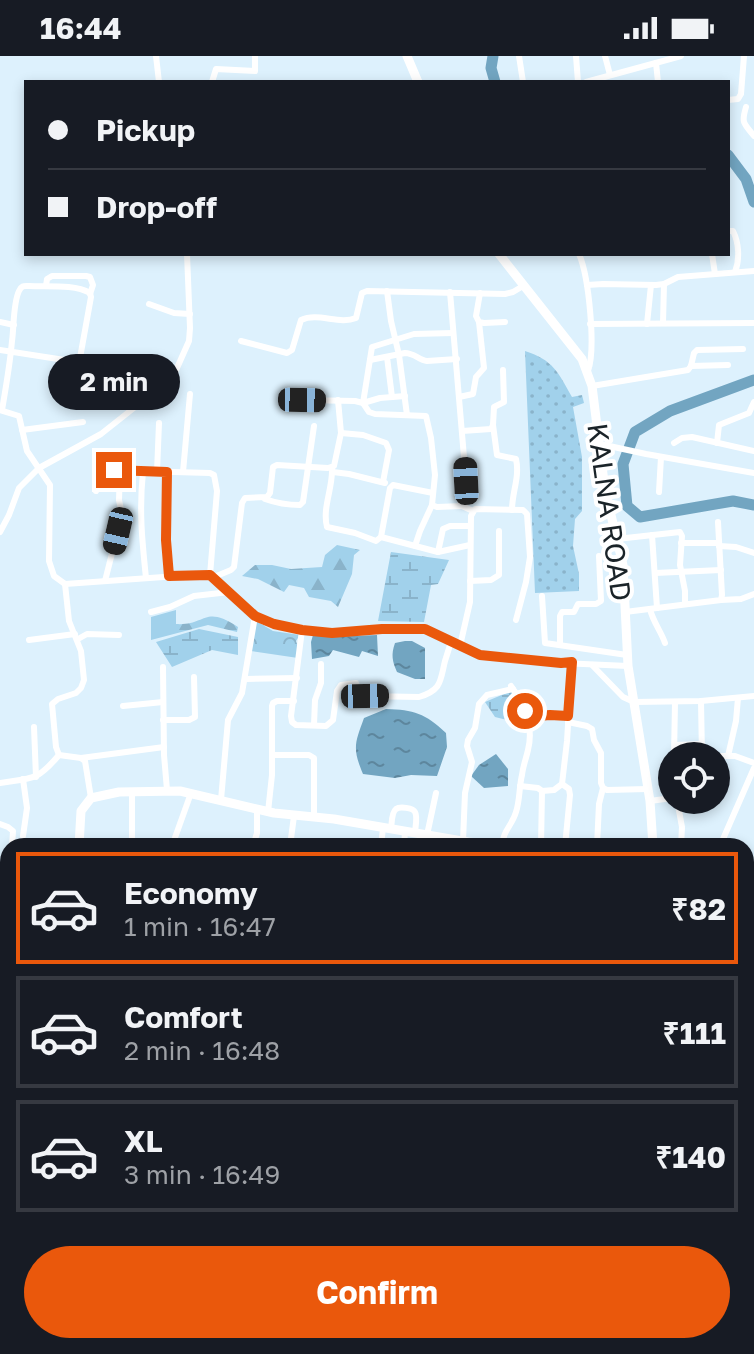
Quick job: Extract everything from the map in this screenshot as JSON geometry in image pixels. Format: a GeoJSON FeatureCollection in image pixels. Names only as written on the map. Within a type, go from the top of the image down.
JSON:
{"type":"FeatureCollection","features":[{"type":"Feature","properties":{"kind":"main road"},"geometry":{"type":"LineString","coordinates":[[407,56],[417,80]]}},
{"type":"Feature","properties":{"kind":"main road","name":"KALNA ROAD"},"geometry":{"type":"LineString","coordinates":[[500,256],[573,347],[588,371],[592,386],[605,490],[623,565],[627,660],[650,801],[652,838]]}},
{"type":"Feature","properties":{"kind":"main road"},"geometry":{"type":"LineString","coordinates":[[79,838],[81,811],[91,798],[132,791],[167,790],[268,812],[440,838]]}},
{"type":"Feature","properties":{"kind":"street"},"geometry":{"type":"LineString","coordinates":[[156,56],[159,80]]}},
{"type":"Feature","properties":{"kind":"street"},"geometry":{"type":"LineString","coordinates":[[213,80],[216,69],[255,71],[255,56]]}},
{"type":"Feature","properties":{"kind":"street"},"geometry":{"type":"LineString","coordinates":[[519,56],[523,80]]}},
{"type":"Feature","properties":{"kind":"street"},"geometry":{"type":"LineString","coordinates":[[576,56],[578,80]]}},
{"type":"Feature","properties":{"kind":"street"},"geometry":{"type":"LineString","coordinates":[[605,56],[608,78],[681,56]]}},
{"type":"Feature","properties":{"kind":"street"},"geometry":{"type":"LineString","coordinates":[[738,99],[744,56]]}},
{"type":"Feature","properties":{"kind":"street"},"geometry":{"type":"LineString","coordinates":[[656,63],[658,80]]}},
{"type":"Feature","properties":{"kind":"street"},"geometry":{"type":"LineString","coordinates":[[730,100],[738,99]]}},
{"type":"Feature","properties":{"kind":"street"},"geometry":{"type":"LineString","coordinates":[[738,99],[746,107],[754,109]]}},
{"type":"Feature","properties":{"kind":"street"},"geometry":{"type":"LineString","coordinates":[[746,107],[743,123],[754,136]]}},
{"type":"Feature","properties":{"kind":"street"},"geometry":{"type":"LineString","coordinates":[[730,231],[735,235],[738,249],[735,272]]}},
{"type":"Feature","properties":{"kind":"street"},"geometry":{"type":"LineString","coordinates":[[0,532],[19,488],[101,434],[173,377],[189,341],[187,256]]}},
{"type":"Feature","properties":{"kind":"street"},"geometry":{"type":"LineString","coordinates":[[580,256],[587,285],[590,324],[592,355],[588,371]]}},
{"type":"Feature","properties":{"kind":"street"},"geometry":{"type":"LineString","coordinates":[[712,256],[715,274]]}},
{"type":"Feature","properties":{"kind":"street"},"geometry":{"type":"LineString","coordinates":[[587,285],[664,284],[678,277],[754,271]]}},
{"type":"Feature","properties":{"kind":"street"},"geometry":{"type":"LineString","coordinates":[[0,350],[71,361],[80,358],[93,285],[91,278],[52,276],[47,279],[46,286]]}},
{"type":"Feature","properties":{"kind":"street"},"geometry":{"type":"LineString","coordinates":[[663,323],[664,284]]}},
{"type":"Feature","properties":{"kind":"street"},"geometry":{"type":"LineString","coordinates":[[647,324],[651,285]]}},
{"type":"Feature","properties":{"kind":"street"},"geometry":{"type":"LineString","coordinates":[[90,294],[78,289],[46,286],[24,286],[19,290],[11,352],[4,374],[1,410],[19,416],[27,451],[51,491],[49,561],[54,576],[65,584],[212,576],[231,570],[234,567],[243,499],[300,505],[303,502],[314,426]]}},
{"type":"Feature","properties":{"kind":"street"},"geometry":{"type":"LineString","coordinates":[[241,341],[287,353],[292,350],[301,320],[308,317],[349,321],[356,318],[359,298],[367,291],[505,294],[523,286]]}},
{"type":"Feature","properties":{"kind":"street"},"geometry":{"type":"LineString","coordinates":[[387,291],[407,415]]}},
{"type":"Feature","properties":{"kind":"street"},"geometry":{"type":"LineString","coordinates":[[450,292],[466,481],[460,495],[462,506]]}},
{"type":"Feature","properties":{"kind":"street"},"geometry":{"type":"LineString","coordinates":[[459,397],[473,394],[476,377],[484,368],[476,316],[480,293]]}},
{"type":"Feature","properties":{"kind":"street"},"geometry":{"type":"LineString","coordinates":[[149,304],[174,313],[190,314]]}},
{"type":"Feature","properties":{"kind":"street"},"geometry":{"type":"LineString","coordinates":[[0,322],[14,325]]}},
{"type":"Feature","properties":{"kind":"street"},"geometry":{"type":"LineString","coordinates":[[479,322],[505,322]]}},
{"type":"Feature","properties":{"kind":"street"},"geometry":{"type":"LineString","coordinates":[[590,324],[754,323]]}},
{"type":"Feature","properties":{"kind":"street"},"geometry":{"type":"LineString","coordinates":[[415,546],[432,505],[434,466],[427,419],[424,415],[369,412],[363,403],[372,347],[414,334],[453,333]]}},
{"type":"Feature","properties":{"kind":"street"},"geometry":{"type":"LineString","coordinates":[[592,386],[688,370],[697,350],[743,349]]}},
{"type":"Feature","properties":{"kind":"street"},"geometry":{"type":"LineString","coordinates":[[717,365],[719,350]]}},
{"type":"Feature","properties":{"kind":"street"},"geometry":{"type":"LineString","coordinates":[[370,360],[411,353],[427,361],[457,359]]}},
{"type":"Feature","properties":{"kind":"street"},"geometry":{"type":"LineString","coordinates":[[387,357],[392,397]]}},
{"type":"Feature","properties":{"kind":"street"},"geometry":{"type":"LineString","coordinates":[[691,366],[728,365]]}},
{"type":"Feature","properties":{"kind":"street"},"geometry":{"type":"LineString","coordinates":[[503,370],[504,402],[494,407],[493,425],[497,455],[511,457],[517,463],[512,510]]}},
{"type":"Feature","properties":{"kind":"street"},"geometry":{"type":"LineString","coordinates":[[183,472],[190,394]]}},
{"type":"Feature","properties":{"kind":"street"},"geometry":{"type":"LineString","coordinates":[[302,400],[363,403],[405,396]]}},
{"type":"Feature","properties":{"kind":"street"},"geometry":{"type":"LineString","coordinates":[[338,400],[341,433],[326,510],[327,527],[355,533],[371,541],[379,540],[393,485]]}},
{"type":"Feature","properties":{"kind":"street"},"geometry":{"type":"LineString","coordinates":[[717,443],[719,425],[749,413],[754,402]]}},
{"type":"Feature","properties":{"kind":"street"},"geometry":{"type":"LineString","coordinates":[[22,430],[83,422]]}},
{"type":"Feature","properties":{"kind":"street"},"geometry":{"type":"LineString","coordinates":[[157,472],[159,423]]}},
{"type":"Feature","properties":{"kind":"street"},"geometry":{"type":"LineString","coordinates":[[462,431],[491,429],[493,425]]}},
{"type":"Feature","properties":{"kind":"street"},"geometry":{"type":"LineString","coordinates":[[341,433],[363,435],[386,443],[389,450],[383,482]]}},
{"type":"Feature","properties":{"kind":"street"},"geometry":{"type":"LineString","coordinates":[[674,443],[692,437],[754,451]]}},
{"type":"Feature","properties":{"kind":"street"},"geometry":{"type":"LineString","coordinates":[[600,444],[754,473]]}},
{"type":"Feature","properties":{"kind":"street"},"geometry":{"type":"LineString","coordinates":[[659,492],[661,457]]}},
{"type":"Feature","properties":{"kind":"street"},"geometry":{"type":"LineString","coordinates":[[265,499],[270,493],[274,465],[332,470],[433,493]]}},
{"type":"Feature","properties":{"kind":"street"},"geometry":{"type":"LineString","coordinates":[[105,581],[122,514],[119,504],[120,470]]}},
{"type":"Feature","properties":{"kind":"street"},"geometry":{"type":"LineString","coordinates":[[96,491],[98,471],[214,475],[217,500],[213,520],[212,576],[255,616],[274,624],[332,633],[425,629],[480,655],[592,665],[627,660]]}},
{"type":"Feature","properties":{"kind":"street"},"geometry":{"type":"LineString","coordinates":[[143,472],[140,530],[146,578]]}},
{"type":"Feature","properties":{"kind":"street"},"geometry":{"type":"LineString","coordinates":[[167,472],[169,576]]}},
{"type":"Feature","properties":{"kind":"street"},"geometry":{"type":"LineString","coordinates":[[432,505],[462,506],[473,511]]}},
{"type":"Feature","properties":{"kind":"street"},"geometry":{"type":"LineString","coordinates":[[473,511],[479,508],[523,510],[527,514],[530,557],[516,620]]}},
{"type":"Feature","properties":{"kind":"street"},"geometry":{"type":"LineString","coordinates":[[460,646],[470,602],[470,526],[473,511]]}},
{"type":"Feature","properties":{"kind":"street"},"geometry":{"type":"LineString","coordinates":[[718,522],[721,600]]}},
{"type":"Feature","properties":{"kind":"street"},"geometry":{"type":"LineString","coordinates":[[438,552],[443,529],[470,526]]}},
{"type":"Feature","properties":{"kind":"street"},"geometry":{"type":"LineString","coordinates":[[470,581],[491,580],[499,575],[499,531]]}},
{"type":"Feature","properties":{"kind":"street"},"geometry":{"type":"LineString","coordinates":[[617,539],[680,532],[685,604]]}},
{"type":"Feature","properties":{"kind":"street"},"geometry":{"type":"LineString","coordinates":[[652,535],[655,573],[652,619],[661,630],[665,643]]}},
{"type":"Feature","properties":{"kind":"street"},"geometry":{"type":"LineString","coordinates":[[381,537],[438,552],[470,545]]}},
{"type":"Feature","properties":{"kind":"street"},"geometry":{"type":"LineString","coordinates":[[681,543],[736,547],[754,553]]}},
{"type":"Feature","properties":{"kind":"street"},"geometry":{"type":"LineString","coordinates":[[560,645],[562,612],[571,613],[578,604],[601,601],[599,556]]}},
{"type":"Feature","properties":{"kind":"street"},"geometry":{"type":"LineString","coordinates":[[655,573],[721,570]]}},
{"type":"Feature","properties":{"kind":"street"},"geometry":{"type":"LineString","coordinates":[[59,755],[52,708],[54,702],[76,693],[84,680],[81,651],[69,621],[65,584]]}},
{"type":"Feature","properties":{"kind":"street"},"geometry":{"type":"LineString","coordinates":[[151,612],[200,595],[229,592]]}},
{"type":"Feature","properties":{"kind":"street"},"geometry":{"type":"LineString","coordinates":[[625,612],[741,599],[754,594]]}},
{"type":"Feature","properties":{"kind":"street"},"geometry":{"type":"LineString","coordinates":[[542,596],[544,641],[547,644],[627,660]]}},
{"type":"Feature","properties":{"kind":"street"},"geometry":{"type":"LineString","coordinates":[[221,800],[228,720],[246,679],[255,616]]}},
{"type":"Feature","properties":{"kind":"street"},"geometry":{"type":"LineString","coordinates":[[302,630],[292,722],[296,725],[326,726],[333,720],[337,691],[341,685],[356,683],[360,695],[365,696],[426,695],[441,681],[451,642]]}},
{"type":"Feature","properties":{"kind":"street"},"geometry":{"type":"LineString","coordinates":[[29,640],[87,634],[119,635]]}},
{"type":"Feature","properties":{"kind":"street"},"geometry":{"type":"LineString","coordinates":[[520,786],[542,791],[554,790],[562,784],[572,662]]}},
{"type":"Feature","properties":{"kind":"street"},"geometry":{"type":"LineString","coordinates":[[314,725],[321,664]]}},
{"type":"Feature","properties":{"kind":"street"},"geometry":{"type":"LineString","coordinates":[[592,665],[623,697],[634,702],[754,696]]}},
{"type":"Feature","properties":{"kind":"street"},"geometry":{"type":"LineString","coordinates":[[163,667],[167,790]]}},
{"type":"Feature","properties":{"kind":"street"},"geometry":{"type":"LineString","coordinates":[[163,720],[189,720],[195,717],[194,677]]}},
{"type":"Feature","properties":{"kind":"street"},"geometry":{"type":"LineString","coordinates":[[246,679],[297,678]]}},
{"type":"Feature","properties":{"kind":"street"},"geometry":{"type":"LineString","coordinates":[[463,838],[465,793],[472,762],[467,746],[475,728],[479,704],[487,695],[512,687],[527,717],[530,735],[517,809],[504,838]]}},
{"type":"Feature","properties":{"kind":"street"},"geometry":{"type":"LineString","coordinates":[[730,747],[738,698]]}},
{"type":"Feature","properties":{"kind":"street"},"geometry":{"type":"LineString","coordinates":[[268,812],[273,703],[294,701]]}},
{"type":"Feature","properties":{"kind":"street"},"geometry":{"type":"LineString","coordinates":[[701,701],[702,742]]}},
{"type":"Feature","properties":{"kind":"street"},"geometry":{"type":"LineString","coordinates":[[123,706],[163,702]]}},
{"type":"Feature","properties":{"kind":"street"},"geometry":{"type":"LineString","coordinates":[[675,702],[675,742]]}},
{"type":"Feature","properties":{"kind":"street"},"geometry":{"type":"LineString","coordinates":[[527,717],[550,715],[592,729],[594,740],[600,747],[603,788],[597,838]]}},
{"type":"Feature","properties":{"kind":"street"},"geometry":{"type":"LineString","coordinates":[[34,727],[36,777]]}},
{"type":"Feature","properties":{"kind":"street"},"geometry":{"type":"LineString","coordinates":[[59,755],[81,758],[164,747]]}},
{"type":"Feature","properties":{"kind":"street"},"geometry":{"type":"LineString","coordinates":[[0,783],[36,777],[59,755]]}},
{"type":"Feature","properties":{"kind":"street"},"geometry":{"type":"LineString","coordinates":[[273,755],[309,755],[314,758],[314,817]]}},
{"type":"Feature","properties":{"kind":"street"},"geometry":{"type":"LineString","coordinates":[[723,838],[754,766],[730,756]]}},
{"type":"Feature","properties":{"kind":"street"},"geometry":{"type":"LineString","coordinates":[[81,758],[86,765],[91,798]]}},
{"type":"Feature","properties":{"kind":"street"},"geometry":{"type":"LineString","coordinates":[[23,779],[27,808],[23,836]]}},
{"type":"Feature","properties":{"kind":"street"},"geometry":{"type":"LineString","coordinates":[[562,784],[569,789],[570,795],[566,838]]}},
{"type":"Feature","properties":{"kind":"street"},"geometry":{"type":"LineString","coordinates":[[603,788],[648,789]]}},
{"type":"Feature","properties":{"kind":"street"},"geometry":{"type":"LineString","coordinates":[[132,791],[132,838]]}},
{"type":"Feature","properties":{"kind":"street"},"geometry":{"type":"LineString","coordinates":[[541,838],[542,791]]}},
{"type":"Feature","properties":{"kind":"street"},"geometry":{"type":"LineString","coordinates":[[175,838],[191,793]]}},
{"type":"Feature","properties":{"kind":"street"},"geometry":{"type":"LineString","coordinates":[[427,835],[436,793]]}},
{"type":"Feature","properties":{"kind":"street"},"geometry":{"type":"LineString","coordinates":[[650,801],[658,800]]}},
{"type":"Feature","properties":{"kind":"street"},"geometry":{"type":"LineString","coordinates":[[384,838],[393,813],[400,808],[412,809],[417,817],[407,838]]}},
{"type":"Feature","properties":{"kind":"street"},"geometry":{"type":"LineString","coordinates":[[255,838],[257,809]]}},
{"type":"Feature","properties":{"kind":"street"},"geometry":{"type":"LineString","coordinates":[[678,814],[681,838]]}},
{"type":"Feature","properties":{"kind":"street"},"geometry":{"type":"LineString","coordinates":[[291,838],[294,816]]}},
{"type":"Feature","properties":{"kind":"street"},"geometry":{"type":"LineString","coordinates":[[0,824],[13,831],[13,838]]}},
{"type":"Feature","properties":{"kind":"green space"},"geometry":{"type":"Polygon","coordinates":[[[525,351],[548,363],[572,397],[582,395],[584,403],[573,407],[582,457],[582,511],[575,519],[573,546],[579,591],[535,593],[525,351]]]}},
{"type":"Feature","properties":{"kind":"green space"},"geometry":{"type":"Polygon","coordinates":[[[337,545],[360,550],[354,555],[352,574],[338,607],[331,601],[309,597],[304,588],[289,585],[284,592],[258,579],[242,576],[255,565],[291,569],[322,567],[325,555],[337,545]]]}},
{"type":"Feature","properties":{"kind":"green space"},"geometry":{"type":"Polygon","coordinates":[[[391,552],[449,560],[438,584],[431,585],[424,622],[378,621],[391,552]]]}},
{"type":"Feature","properties":{"kind":"green space"},"geometry":{"type":"Polygon","coordinates":[[[176,610],[176,624],[211,616],[227,620],[238,627],[237,632],[208,625],[151,640],[151,617],[176,610]]]}},
{"type":"Feature","properties":{"kind":"green space"},"geometry":{"type":"Polygon","coordinates":[[[256,621],[273,631],[300,635],[296,641],[298,658],[251,651],[256,621]]]}},
{"type":"Feature","properties":{"kind":"green space"},"geometry":{"type":"Polygon","coordinates":[[[199,629],[238,637],[238,655],[212,650],[172,667],[156,642],[199,629]]]}},
{"type":"Feature","properties":{"kind":"green space"},"geometry":{"type":"Polygon","coordinates":[[[511,691],[526,725],[495,717],[485,702],[511,691]]]}},
{"type":"Feature","properties":{"kind":"water"},"geometry":{"type":"Polygon","coordinates":[[[313,635],[377,635],[378,656],[362,651],[359,657],[333,650],[329,656],[312,659],[313,635]]]}},
{"type":"Feature","properties":{"kind":"water"},"geometry":{"type":"Polygon","coordinates":[[[405,641],[425,648],[425,679],[415,679],[397,672],[393,658],[395,643],[405,641]]]}},
{"type":"Feature","properties":{"kind":"water"},"geometry":{"type":"Polygon","coordinates":[[[386,709],[419,714],[446,733],[447,747],[437,776],[395,778],[363,774],[356,751],[364,718],[386,709]]]}},
{"type":"Feature","properties":{"kind":"water"},"geometry":{"type":"Polygon","coordinates":[[[496,754],[508,769],[508,786],[484,788],[471,776],[479,765],[496,754]]]}},
{"type":"Feature","properties":{"kind":"waterway"},"geometry":{"type":"LineString","coordinates":[[493,56],[491,68],[494,80]]}},
{"type":"Feature","properties":{"kind":"waterway"},"geometry":{"type":"LineString","coordinates":[[730,158],[746,179],[754,202]]}},
{"type":"Feature","properties":{"kind":"waterway"},"geometry":{"type":"LineString","coordinates":[[754,380],[670,411],[635,432],[623,464],[627,506],[640,517],[733,501],[754,505]]}},
{"type":"Feature","properties":{"kind":"route"},"geometry":{"type":"LineString","coordinates":[[114,470],[167,472],[165,509],[169,576],[210,575],[255,616],[274,624],[332,633],[425,629],[480,655],[572,662],[568,716],[527,717],[525,711]]}}]}
